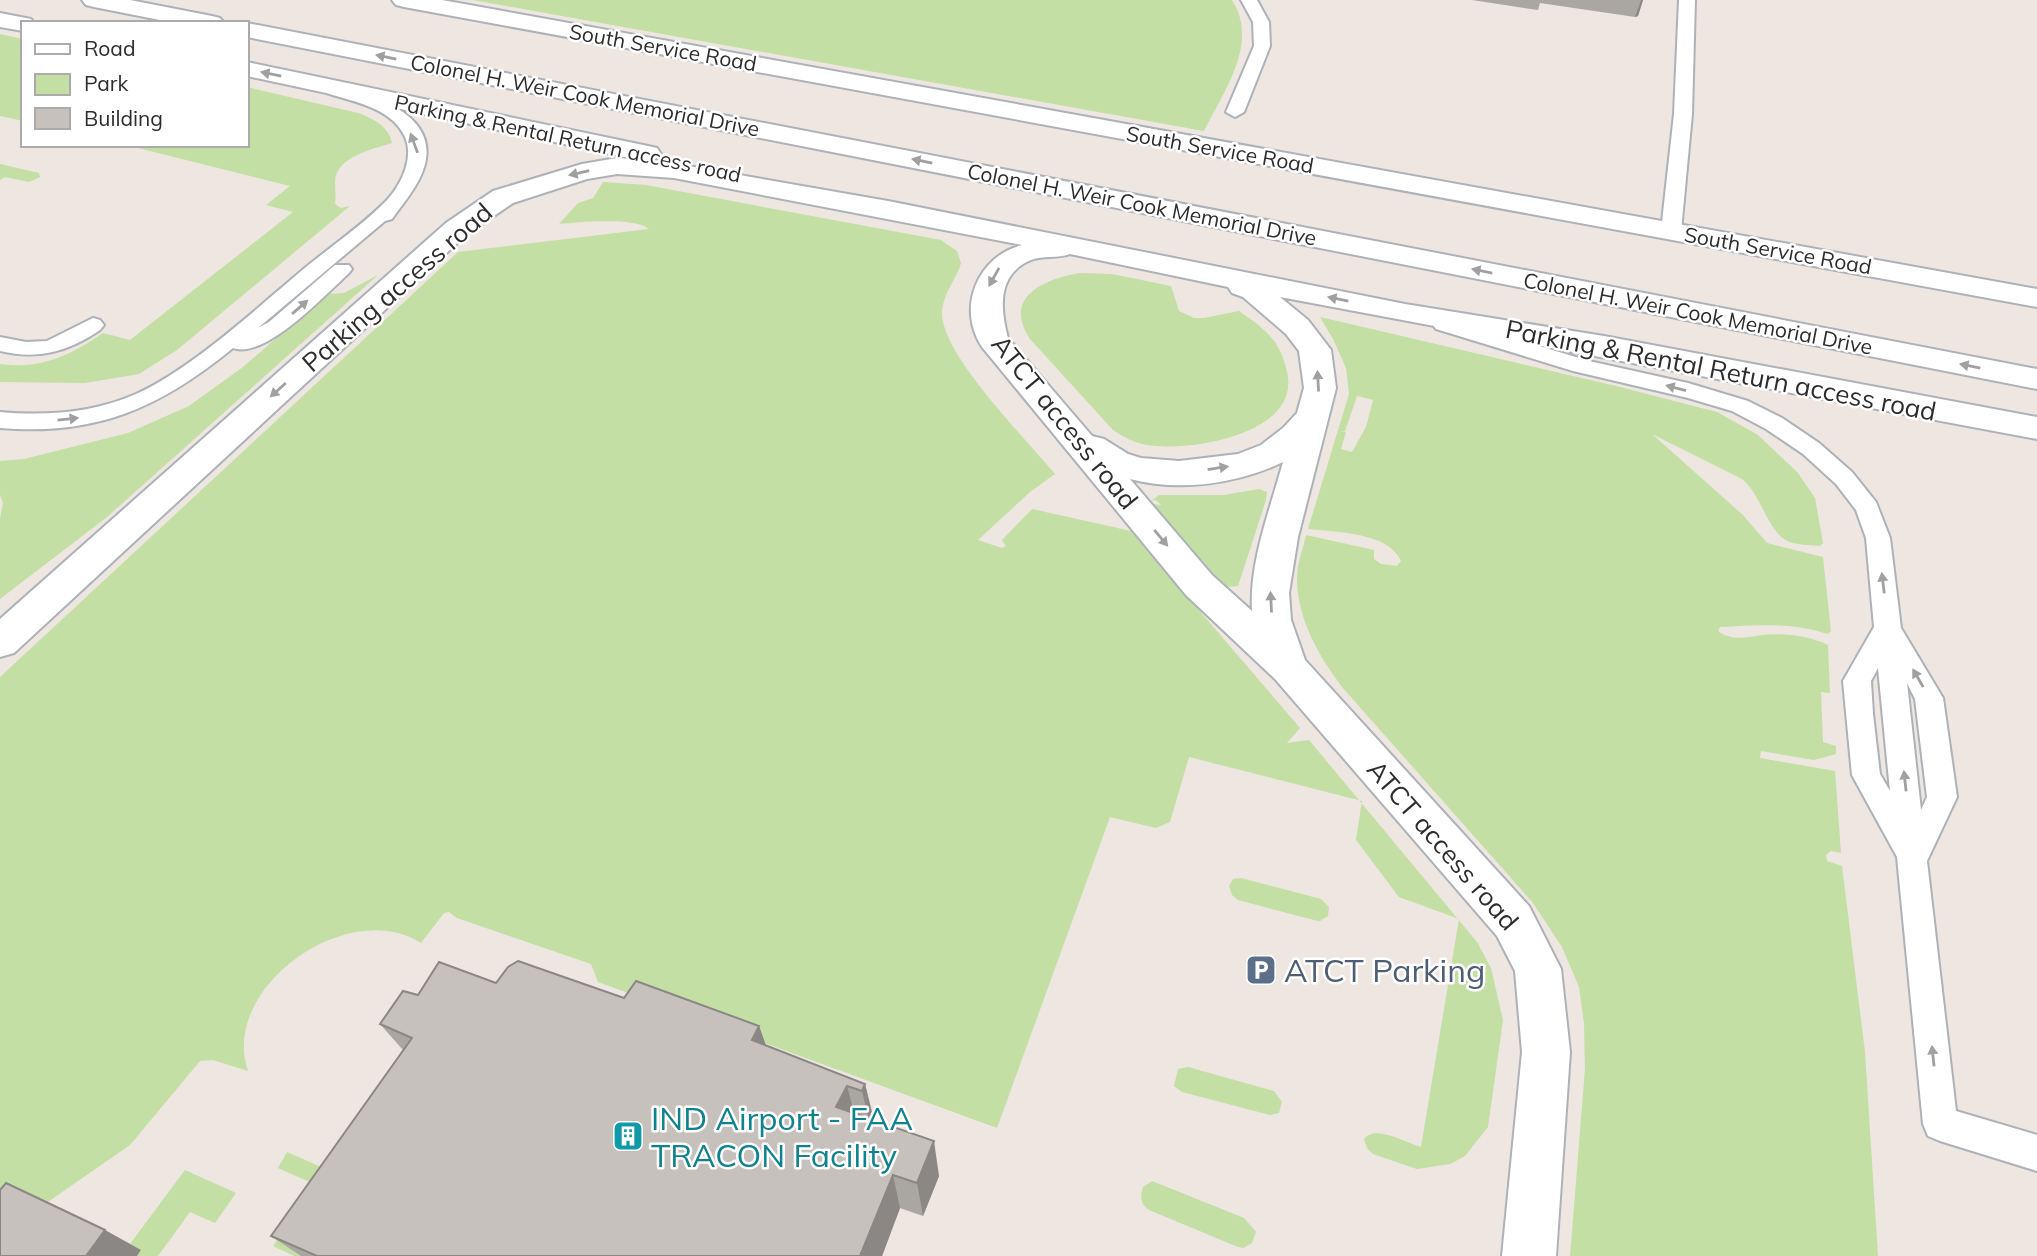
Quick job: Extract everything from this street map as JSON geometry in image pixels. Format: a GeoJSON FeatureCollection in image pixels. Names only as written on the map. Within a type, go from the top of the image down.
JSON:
{"type":"FeatureCollection","features":[{"type":"Feature","properties":{"kind":"street"},"geometry":{"type":"LineString","coordinates":[[94,0],[202,21]]}},
{"type":"Feature","properties":{"kind":"street","name":"South Service Road"},"geometry":{"type":"LineString","coordinates":[[404,0],[2037,298]]}},
{"type":"Feature","properties":{"kind":"street"},"geometry":{"type":"LineString","coordinates":[[0,20],[21,24]]}},
{"type":"Feature","properties":{"kind":"street","name":"Colonel H. Weir Cook Memorial Drive"},"geometry":{"type":"LineString","coordinates":[[248,30],[2037,379]]}},
{"type":"Feature","properties":{"kind":"street","name":"Parking & Rental Return access road"},"geometry":{"type":"LineString","coordinates":[[248,69],[601,143],[888,209]]}},
{"type":"Feature","properties":{"kind":"street","name":"Parking access road"},"geometry":{"type":"LineString","coordinates":[[0,642],[456,229],[503,197],[571,175],[617,166],[674,170],[888,209]]}},
{"type":"Feature","properties":{"kind":"street"},"geometry":{"type":"LineString","coordinates":[[888,209],[1202,271]]}},
{"type":"Feature","properties":{"kind":"street","name":"ATCT access road"},"geometry":{"type":"LineString","coordinates":[[1100,251],[1049,248],[1022,252],[1000,266],[989,286],[984,306],[993,340],[1199,585],[1289,668],[1513,921],[1538,969],[1546,1052],[1529,1256]]}},
{"type":"Feature","properties":{"kind":"street","name":"Parking & Rental Return access road"},"geometry":{"type":"LineString","coordinates":[[1202,271],[1405,313],[1604,346],[2037,428]]}},
{"type":"Feature","properties":{"kind":"street","name":"ATCT access road"},"geometry":{"type":"LineString","coordinates":[[1202,271],[1254,291],[1297,327],[1315,350],[1321,388],[1280,537],[1270,593],[1272,620],[1289,668]]}},
{"type":"Feature","properties":{"kind":"street"},"geometry":{"type":"LineString","coordinates":[[1066,426],[1101,454],[1123,466],[1169,473],[1212,470],[1270,455],[1287,444],[1312,416]]}},
{"type":"Feature","properties":{"kind":"lane"},"geometry":{"type":"LineString","coordinates":[[1235,112],[1262,46],[1261,22],[1249,0]]}},
{"type":"Feature","properties":{"kind":"lane"},"geometry":{"type":"LineString","coordinates":[[1671,231],[1683,114],[1687,0]]}},
{"type":"Feature","properties":{"kind":"lane"},"geometry":{"type":"LineString","coordinates":[[0,14],[23,21]]}},
{"type":"Feature","properties":{"kind":"lane"},"geometry":{"type":"LineString","coordinates":[[0,420],[79,418],[111,410],[160,390],[199,365],[277,327],[339,272],[408,188],[419,157],[417,142],[389,110],[319,85]]}},
{"type":"Feature","properties":{"kind":"lane"},"geometry":{"type":"LineString","coordinates":[[199,365],[232,317],[302,262],[394,203]]}},
{"type":"Feature","properties":{"kind":"lane"},"geometry":{"type":"LineString","coordinates":[[1405,313],[1599,370],[1672,386],[1742,407],[1789,432],[1847,482],[1866,508],[1878,538],[1888,626],[1929,698],[1942,797],[1913,859]]}},
{"type":"Feature","properties":{"kind":"lane"},"geometry":{"type":"LineString","coordinates":[[0,344],[38,351],[68,341],[93,325]]}},
{"type":"Feature","properties":{"kind":"lane"},"geometry":{"type":"LineString","coordinates":[[0,622],[98,553]]}},
{"type":"Feature","properties":{"kind":"lane"},"geometry":{"type":"LineString","coordinates":[[1888,626],[1857,681],[1859,714],[1866,775],[1913,859],[1940,1124],[2037,1153]]}},
{"type":"Feature","properties":{"kind":"green space"},"geometry":{"type":"Polygon","coordinates":[[[473,0],[1232,0],[1240,16],[1242,33],[1236,67],[1204,131],[473,0]]]}},
{"type":"Feature","properties":{"kind":"green space"},"geometry":{"type":"Polygon","coordinates":[[[0,34],[21,39],[21,121],[0,116],[0,34]]]}},
{"type":"Feature","properties":{"kind":"green space"},"geometry":{"type":"Polygon","coordinates":[[[248,87],[358,113],[384,127],[392,143],[356,155],[341,166],[335,182],[335,204],[341,208],[350,206],[177,350],[139,374],[85,383],[0,382],[0,364],[42,363],[67,354],[103,333],[130,340],[293,212],[266,205],[290,186],[134,147],[248,147],[248,87]]]}},
{"type":"Feature","properties":{"kind":"green space"},"geometry":{"type":"Polygon","coordinates":[[[0,164],[39,173],[40,177],[29,182],[5,177],[0,180],[0,164]]]}},
{"type":"Feature","properties":{"kind":"green space"},"geometry":{"type":"Polygon","coordinates":[[[603,182],[646,185],[941,240],[957,251],[961,263],[943,306],[945,330],[970,373],[1055,474],[1030,492],[978,540],[1002,548],[1006,546],[1002,540],[1032,509],[1131,531],[1300,728],[1287,743],[1309,740],[1359,800],[1189,757],[1170,822],[1156,828],[1110,817],[997,1128],[598,982],[591,964],[457,918],[449,912],[444,913],[421,943],[392,932],[360,931],[327,941],[297,958],[271,981],[253,1009],[244,1039],[248,1071],[213,1060],[200,1061],[130,1145],[45,1204],[0,1256],[0,677],[458,252],[649,229],[642,225],[620,222],[559,224],[578,203],[593,198],[603,182]]]}},
{"type":"Feature","properties":{"kind":"green space"},"geometry":{"type":"Polygon","coordinates":[[[1080,273],[1112,274],[1171,286],[1179,311],[1194,318],[1239,311],[1266,332],[1282,355],[1288,391],[1279,409],[1262,423],[1241,434],[1190,445],[1142,444],[1113,430],[1030,339],[1023,324],[1021,312],[1024,301],[1031,292],[1053,280],[1080,273]]]}},
{"type":"Feature","properties":{"kind":"green space"},"geometry":{"type":"Polygon","coordinates":[[[378,275],[107,517],[0,599],[0,519],[3,503],[0,495],[0,461],[24,459],[128,433],[189,406],[243,367],[327,294],[344,293],[378,275]]]}},
{"type":"Feature","properties":{"kind":"green space"},"geometry":{"type":"Polygon","coordinates":[[[1320,317],[1717,412],[1758,435],[1798,473],[1815,498],[1823,543],[1820,546],[1787,541],[1774,529],[1754,493],[1742,479],[1652,434],[1743,515],[1767,543],[1823,557],[1831,631],[1828,634],[1774,625],[1720,627],[1718,631],[1736,638],[1793,635],[1828,645],[1830,693],[1821,692],[1823,742],[1836,746],[1836,754],[1814,760],[1761,751],[1760,758],[1835,771],[1841,853],[1831,851],[1826,855],[1827,861],[1842,866],[1865,1052],[1878,1256],[1570,1256],[1585,1069],[1584,1024],[1579,987],[1562,947],[1533,903],[1342,687],[1318,650],[1301,608],[1297,573],[1306,535],[1374,550],[1374,559],[1381,564],[1397,566],[1401,561],[1395,551],[1373,539],[1308,529],[1349,394],[1346,368],[1320,317]],[[1357,396],[1345,431],[1340,431],[1346,432],[1341,449],[1352,452],[1366,427],[1373,400],[1357,396]]]}},
{"type":"Feature","properties":{"kind":"green space"},"geometry":{"type":"Polygon","coordinates":[[[1259,489],[1267,492],[1266,500],[1238,586],[1225,587],[1153,504],[1161,505],[1156,500],[1151,501],[1159,495],[1224,495],[1259,489]]]}},
{"type":"Feature","properties":{"kind":"green space"},"geometry":{"type":"Polygon","coordinates":[[[1362,803],[1457,918],[1399,897],[1356,840],[1362,803]]]}},
{"type":"Feature","properties":{"kind":"green space"},"geometry":{"type":"Polygon","coordinates":[[[1241,878],[1321,899],[1329,907],[1328,916],[1320,921],[1314,920],[1238,900],[1232,895],[1229,886],[1233,879],[1241,878]]]}},
{"type":"Feature","properties":{"kind":"green space"},"geometry":{"type":"Polygon","coordinates":[[[1459,920],[1477,942],[1491,968],[1503,1020],[1488,1127],[1465,1156],[1450,1164],[1417,1169],[1373,1154],[1364,1139],[1376,1133],[1421,1147],[1459,920]]]}},
{"type":"Feature","properties":{"kind":"green space"},"geometry":{"type":"Polygon","coordinates":[[[1188,1067],[1274,1091],[1282,1102],[1279,1113],[1270,1115],[1182,1092],[1174,1086],[1178,1069],[1188,1067]]]}},
{"type":"Feature","properties":{"kind":"green space"},"geometry":{"type":"Polygon","coordinates":[[[287,1152],[369,1188],[324,1256],[294,1256],[273,1246],[314,1184],[278,1168],[287,1152]]]}},
{"type":"Feature","properties":{"kind":"green space"},"geometry":{"type":"Polygon","coordinates":[[[185,1170],[236,1193],[215,1223],[190,1212],[158,1256],[136,1256],[141,1250],[130,1244],[185,1170]]]}},
{"type":"Feature","properties":{"kind":"green space"},"geometry":{"type":"Polygon","coordinates":[[[1152,1181],[1244,1218],[1256,1232],[1252,1243],[1243,1248],[1238,1247],[1149,1210],[1142,1203],[1141,1194],[1143,1187],[1152,1181]]]}},
{"type":"Feature","properties":{"kind":"building","name":"IND Airport - FAA TRACON Facility"},"geometry":{"type":"Polygon","coordinates":[[[518,961],[624,998],[636,981],[759,1026],[752,1040],[865,1084],[862,1091],[847,1086],[836,1107],[934,1141],[917,1183],[893,1175],[860,1256],[317,1256],[271,1236],[412,1038],[380,1024],[403,991],[418,995],[439,962],[496,983],[508,967],[518,961]]]}},
{"type":"Feature","properties":{"kind":"building"},"geometry":{"type":"Polygon","coordinates":[[[6,1183],[105,1230],[86,1256],[0,1256],[0,1190],[6,1183]]]}},
{"type":"Feature","properties":{"kind":"place","name":"ATCT Parking"},"geometry":{"type":"Point","coordinates":[1261,970]}},
{"type":"Feature","properties":{"kind":"place","name":"IND Airport - FAA TRACON Facility"},"geometry":{"type":"Point","coordinates":[628,1136]}}]}
